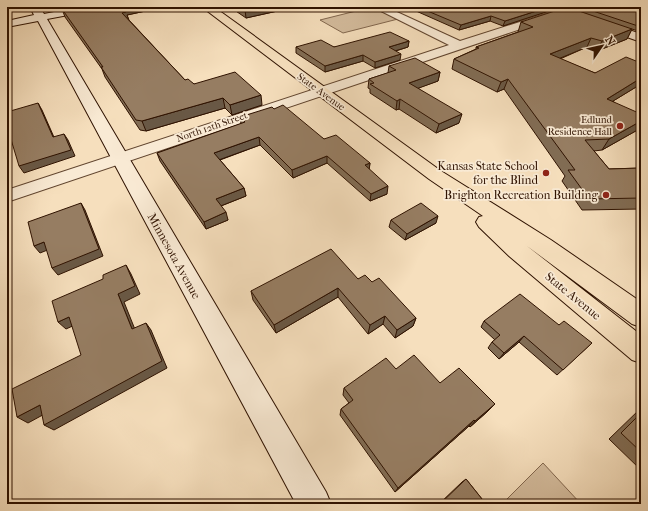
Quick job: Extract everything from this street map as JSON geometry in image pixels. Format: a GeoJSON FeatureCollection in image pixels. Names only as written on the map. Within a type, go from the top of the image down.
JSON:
{"type":"FeatureCollection","features":[{"type":"Feature","properties":{"kind":"main road"},"geometry":{"type":"LineString","coordinates":[[7,24],[38,12],[95,7]]}},
{"type":"Feature","properties":{"kind":"main road","name":"State Avenue"},"geometry":{"type":"LineString","coordinates":[[207,7],[435,175],[543,246],[641,316]]}},
{"type":"Feature","properties":{"kind":"main road"},"geometry":{"type":"LineString","coordinates":[[551,7],[641,38]]}},
{"type":"Feature","properties":{"kind":"main road","name":"Minnesota Avenue"},"geometry":{"type":"LineString","coordinates":[[38,12],[119,159],[314,504]]}},
{"type":"Feature","properties":{"kind":"main road","name":"State Avenue"},"geometry":{"type":"LineString","coordinates":[[435,175],[517,250],[641,352]]}},
{"type":"Feature","properties":{"kind":"street"},"geometry":{"type":"LineString","coordinates":[[378,7],[459,45]]}},
{"type":"Feature","properties":{"kind":"street","name":"North 12th Street"},"geometry":{"type":"LineString","coordinates":[[7,196],[577,7]]}},
{"type":"Feature","properties":{"kind":"shaded area"},"geometry":{"type":"Polygon","coordinates":[[[372,7],[398,19],[343,33],[320,20],[372,7]]]}},
{"type":"Feature","properties":{"kind":"shaded area"},"geometry":{"type":"Polygon","coordinates":[[[543,463],[581,504],[502,504],[543,463]]]}},
{"type":"Feature","properties":{"kind":"building"},"geometry":{"type":"Polygon","coordinates":[[[70,7],[121,7],[126,12],[122,13],[185,80],[188,79],[194,84],[235,72],[261,95],[230,105],[223,98],[142,121],[136,120],[101,67],[103,67],[62,9],[70,7]]]}},
{"type":"Feature","properties":{"kind":"building"},"geometry":{"type":"Polygon","coordinates":[[[240,7],[260,7],[245,10],[240,7]]]}},
{"type":"Feature","properties":{"kind":"building"},"geometry":{"type":"Polygon","coordinates":[[[418,7],[549,7],[505,21],[491,16],[461,25],[418,7]]]}},
{"type":"Feature","properties":{"kind":"building"},"geometry":{"type":"Polygon","coordinates":[[[567,7],[632,29],[602,41],[591,38],[550,54],[595,73],[626,57],[641,63],[641,78],[607,99],[641,114],[641,121],[609,139],[585,140],[609,169],[641,168],[641,198],[589,199],[568,170],[575,170],[508,79],[501,82],[454,59],[479,48],[476,47],[533,27],[521,22],[567,7]]]}},
{"type":"Feature","properties":{"kind":"building"},"geometry":{"type":"Polygon","coordinates":[[[581,7],[641,7],[641,27],[581,7]]]}},
{"type":"Feature","properties":{"kind":"building"},"geometry":{"type":"Polygon","coordinates":[[[390,32],[409,41],[389,47],[401,54],[375,62],[363,55],[325,66],[296,47],[321,40],[334,47],[390,32]]]}},
{"type":"Feature","properties":{"kind":"building"},"geometry":{"type":"Polygon","coordinates":[[[415,58],[440,72],[409,83],[462,114],[439,124],[400,99],[397,101],[370,84],[374,83],[369,79],[396,70],[389,66],[415,58]]]}},
{"type":"Feature","properties":{"kind":"building"},"geometry":{"type":"Polygon","coordinates":[[[38,103],[53,137],[64,134],[71,150],[19,166],[7,126],[7,112],[38,103]]]}},
{"type":"Feature","properties":{"kind":"building"},"geometry":{"type":"Polygon","coordinates":[[[283,105],[324,139],[336,135],[370,163],[365,165],[388,186],[371,194],[327,156],[292,170],[259,137],[214,153],[244,188],[216,199],[226,212],[204,222],[157,153],[245,122],[240,117],[272,107],[274,109],[283,105]]]}},
{"type":"Feature","properties":{"kind":"building"},"geometry":{"type":"Polygon","coordinates":[[[81,203],[99,249],[52,268],[44,242],[34,246],[28,222],[81,203]]]}},
{"type":"Feature","properties":{"kind":"building"},"geometry":{"type":"Polygon","coordinates":[[[421,203],[438,216],[407,234],[391,220],[421,203]]]}},
{"type":"Feature","properties":{"kind":"building"},"geometry":{"type":"Polygon","coordinates":[[[331,249],[358,279],[365,275],[372,282],[379,278],[416,318],[397,330],[385,316],[370,325],[338,288],[274,325],[251,291],[331,249]]]}},
{"type":"Feature","properties":{"kind":"building"},"geometry":{"type":"Polygon","coordinates":[[[126,265],[135,286],[118,294],[132,329],[146,323],[162,361],[44,425],[40,405],[17,417],[12,389],[81,355],[69,317],[58,322],[52,301],[103,279],[103,275],[126,265]]]}},
{"type":"Feature","properties":{"kind":"building"},"geometry":{"type":"Polygon","coordinates":[[[520,294],[559,325],[564,321],[592,343],[563,370],[524,336],[504,353],[492,342],[500,335],[484,321],[520,294]]]}},
{"type":"Feature","properties":{"kind":"building"},"geometry":{"type":"Polygon","coordinates":[[[414,355],[440,383],[459,368],[495,404],[475,421],[474,420],[398,488],[341,409],[353,400],[344,388],[386,358],[396,369],[414,355]]]}},
{"type":"Feature","properties":{"kind":"building"},"geometry":{"type":"Polygon","coordinates":[[[641,413],[641,452],[621,433],[641,413]]]}},
{"type":"Feature","properties":{"kind":"building"},"geometry":{"type":"Polygon","coordinates":[[[466,479],[486,504],[440,504],[466,479]]]}},
{"type":"Feature","properties":{"kind":"place","name":"Edlund Residence Hall"},"geometry":{"type":"Point","coordinates":[620,126]}},
{"type":"Feature","properties":{"kind":"place","name":"Kansas State School for the Blind"},"geometry":{"type":"Point","coordinates":[546,173]}},
{"type":"Feature","properties":{"kind":"place","name":"Brighton Recreation Building"},"geometry":{"type":"Point","coordinates":[606,195]}}]}
